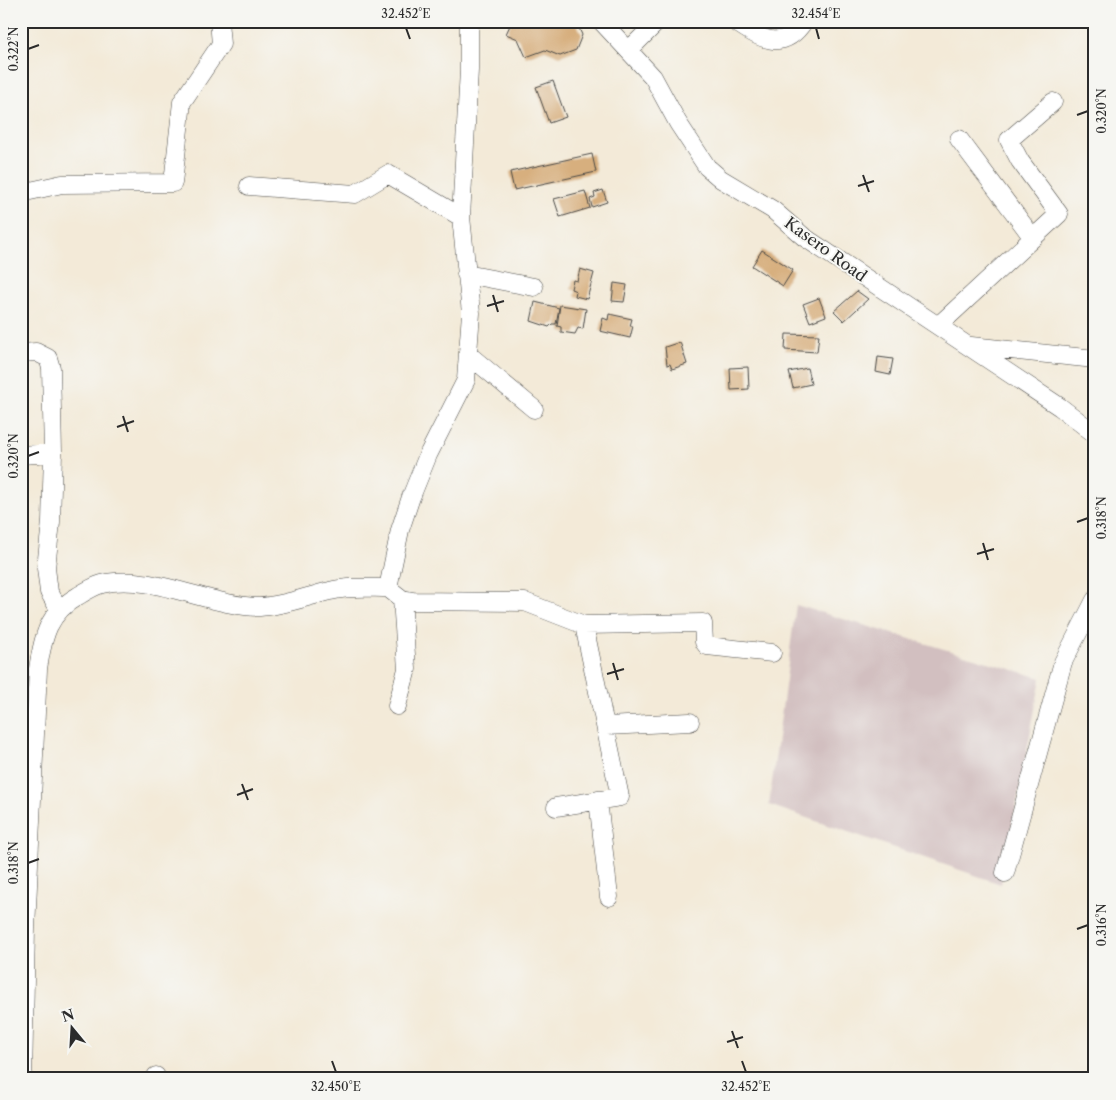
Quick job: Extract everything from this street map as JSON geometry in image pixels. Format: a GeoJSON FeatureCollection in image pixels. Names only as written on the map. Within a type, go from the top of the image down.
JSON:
{"type":"FeatureCollection","features":[{"type":"Feature","properties":{"kind":"street"},"geometry":{"type":"LineString","coordinates":[[21,193],[62,184],[173,183],[182,102],[221,44],[219,21]]}},
{"type":"Feature","properties":{"kind":"street"},"geometry":{"type":"LineString","coordinates":[[388,588],[400,530],[408,505],[428,455],[466,380],[469,355],[470,313],[461,217],[470,21]]}},
{"type":"Feature","properties":{"kind":"street","name":"Kasero Road"},"geometry":{"type":"LineString","coordinates":[[601,21],[630,50],[652,77],[678,124],[707,167],[721,180],[773,210],[804,237],[1060,408],[1095,434]]}},
{"type":"Feature","properties":{"kind":"street"},"geometry":{"type":"LineString","coordinates":[[630,50],[658,21]]}},
{"type":"Feature","properties":{"kind":"street"},"geometry":{"type":"LineString","coordinates":[[734,21],[760,38],[780,41],[797,32],[804,21]]}},
{"type":"Feature","properties":{"kind":"street"},"geometry":{"type":"LineString","coordinates":[[938,326],[1059,214],[1020,161],[1009,140],[1053,102]]}},
{"type":"Feature","properties":{"kind":"street"},"geometry":{"type":"LineString","coordinates":[[959,140],[1033,238]]}},
{"type":"Feature","properties":{"kind":"street"},"geometry":{"type":"LineString","coordinates":[[249,186],[355,194],[388,174],[461,217]]}},
{"type":"Feature","properties":{"kind":"street"},"geometry":{"type":"LineString","coordinates":[[466,274],[534,287]]}},
{"type":"Feature","properties":{"kind":"street"},"geometry":{"type":"LineString","coordinates":[[968,346],[1095,359]]}},
{"type":"Feature","properties":{"kind":"street"},"geometry":{"type":"LineString","coordinates":[[21,353],[36,352],[48,358],[51,368],[53,453],[51,522],[46,568],[49,592],[59,609]]}},
{"type":"Feature","properties":{"kind":"street"},"geometry":{"type":"LineString","coordinates":[[469,355],[534,408]]}},
{"type":"Feature","properties":{"kind":"street"},"geometry":{"type":"LineString","coordinates":[[21,455],[53,453]]}},
{"type":"Feature","properties":{"kind":"street"},"geometry":{"type":"LineString","coordinates":[[24,1079],[28,738],[38,669],[42,644],[49,624],[59,609],[101,584],[136,582],[259,607],[281,605],[333,590],[388,588],[402,599],[525,602],[584,625],[703,623],[704,642],[707,646],[772,653]]}},
{"type":"Feature","properties":{"kind":"street"},"geometry":{"type":"LineString","coordinates":[[397,706],[407,669],[402,599]]}},
{"type":"Feature","properties":{"kind":"street"},"geometry":{"type":"LineString","coordinates":[[1005,872],[1063,662],[1095,600]]}},
{"type":"Feature","properties":{"kind":"street"},"geometry":{"type":"LineString","coordinates":[[556,807],[620,796],[584,625]]}},
{"type":"Feature","properties":{"kind":"street"},"geometry":{"type":"LineString","coordinates":[[606,726],[690,722]]}},
{"type":"Feature","properties":{"kind":"street"},"geometry":{"type":"LineString","coordinates":[[598,800],[609,897]]}},
{"type":"Feature","properties":{"kind":"shaded area"},"geometry":{"type":"Polygon","coordinates":[[[796,605],[1041,678],[1001,884],[769,805],[796,605]]]}},
{"type":"Feature","properties":{"kind":"building"},"geometry":{"type":"Polygon","coordinates":[[[512,21],[576,21],[582,35],[576,50],[560,56],[545,50],[526,57],[518,39],[506,34],[512,21]]]}},
{"type":"Feature","properties":{"kind":"building"},"geometry":{"type":"Polygon","coordinates":[[[553,81],[566,117],[549,123],[536,87],[553,81]]]}},
{"type":"Feature","properties":{"kind":"building"},"geometry":{"type":"Polygon","coordinates":[[[592,154],[596,172],[514,190],[510,172],[592,154]]]}},
{"type":"Feature","properties":{"kind":"building"},"geometry":{"type":"Polygon","coordinates":[[[603,190],[607,202],[592,207],[590,199],[595,197],[594,193],[603,190]]]}},
{"type":"Feature","properties":{"kind":"building"},"geometry":{"type":"Polygon","coordinates":[[[585,191],[590,208],[560,217],[554,199],[585,191]]]}},
{"type":"Feature","properties":{"kind":"building"},"geometry":{"type":"Polygon","coordinates":[[[762,250],[793,270],[783,286],[752,266],[762,250]]]}},
{"type":"Feature","properties":{"kind":"building"},"geometry":{"type":"Polygon","coordinates":[[[580,269],[594,273],[587,299],[575,296],[576,291],[571,289],[573,280],[577,281],[580,269]]]}},
{"type":"Feature","properties":{"kind":"building"},"geometry":{"type":"Polygon","coordinates":[[[614,283],[627,285],[624,302],[612,301],[614,283]]]}},
{"type":"Feature","properties":{"kind":"building"},"geometry":{"type":"Polygon","coordinates":[[[857,291],[868,299],[844,321],[834,311],[857,291]]]}},
{"type":"Feature","properties":{"kind":"building"},"geometry":{"type":"Polygon","coordinates":[[[819,298],[826,316],[810,322],[803,304],[819,298]]]}},
{"type":"Feature","properties":{"kind":"building"},"geometry":{"type":"Polygon","coordinates":[[[535,302],[559,308],[556,324],[552,324],[549,327],[531,321],[535,302]]]}},
{"type":"Feature","properties":{"kind":"building"},"geometry":{"type":"Polygon","coordinates":[[[560,305],[586,309],[583,329],[578,328],[575,334],[561,332],[561,327],[557,326],[560,305]]]}},
{"type":"Feature","properties":{"kind":"building"},"geometry":{"type":"Polygon","coordinates":[[[609,314],[632,319],[630,326],[633,326],[630,338],[600,331],[603,318],[608,320],[609,314]]]}},
{"type":"Feature","properties":{"kind":"building"},"geometry":{"type":"Polygon","coordinates":[[[786,334],[819,335],[817,352],[785,350],[786,334]]]}},
{"type":"Feature","properties":{"kind":"building"},"geometry":{"type":"Polygon","coordinates":[[[680,342],[687,364],[672,369],[670,364],[667,365],[665,347],[680,342]]]}},
{"type":"Feature","properties":{"kind":"building"},"geometry":{"type":"Polygon","coordinates":[[[878,357],[893,359],[890,375],[876,372],[878,357]]]}},
{"type":"Feature","properties":{"kind":"building"},"geometry":{"type":"Polygon","coordinates":[[[748,367],[749,389],[731,390],[730,368],[748,367]]]}},
{"type":"Feature","properties":{"kind":"building"},"geometry":{"type":"Polygon","coordinates":[[[807,368],[811,384],[793,388],[789,372],[807,368]]]}}]}
